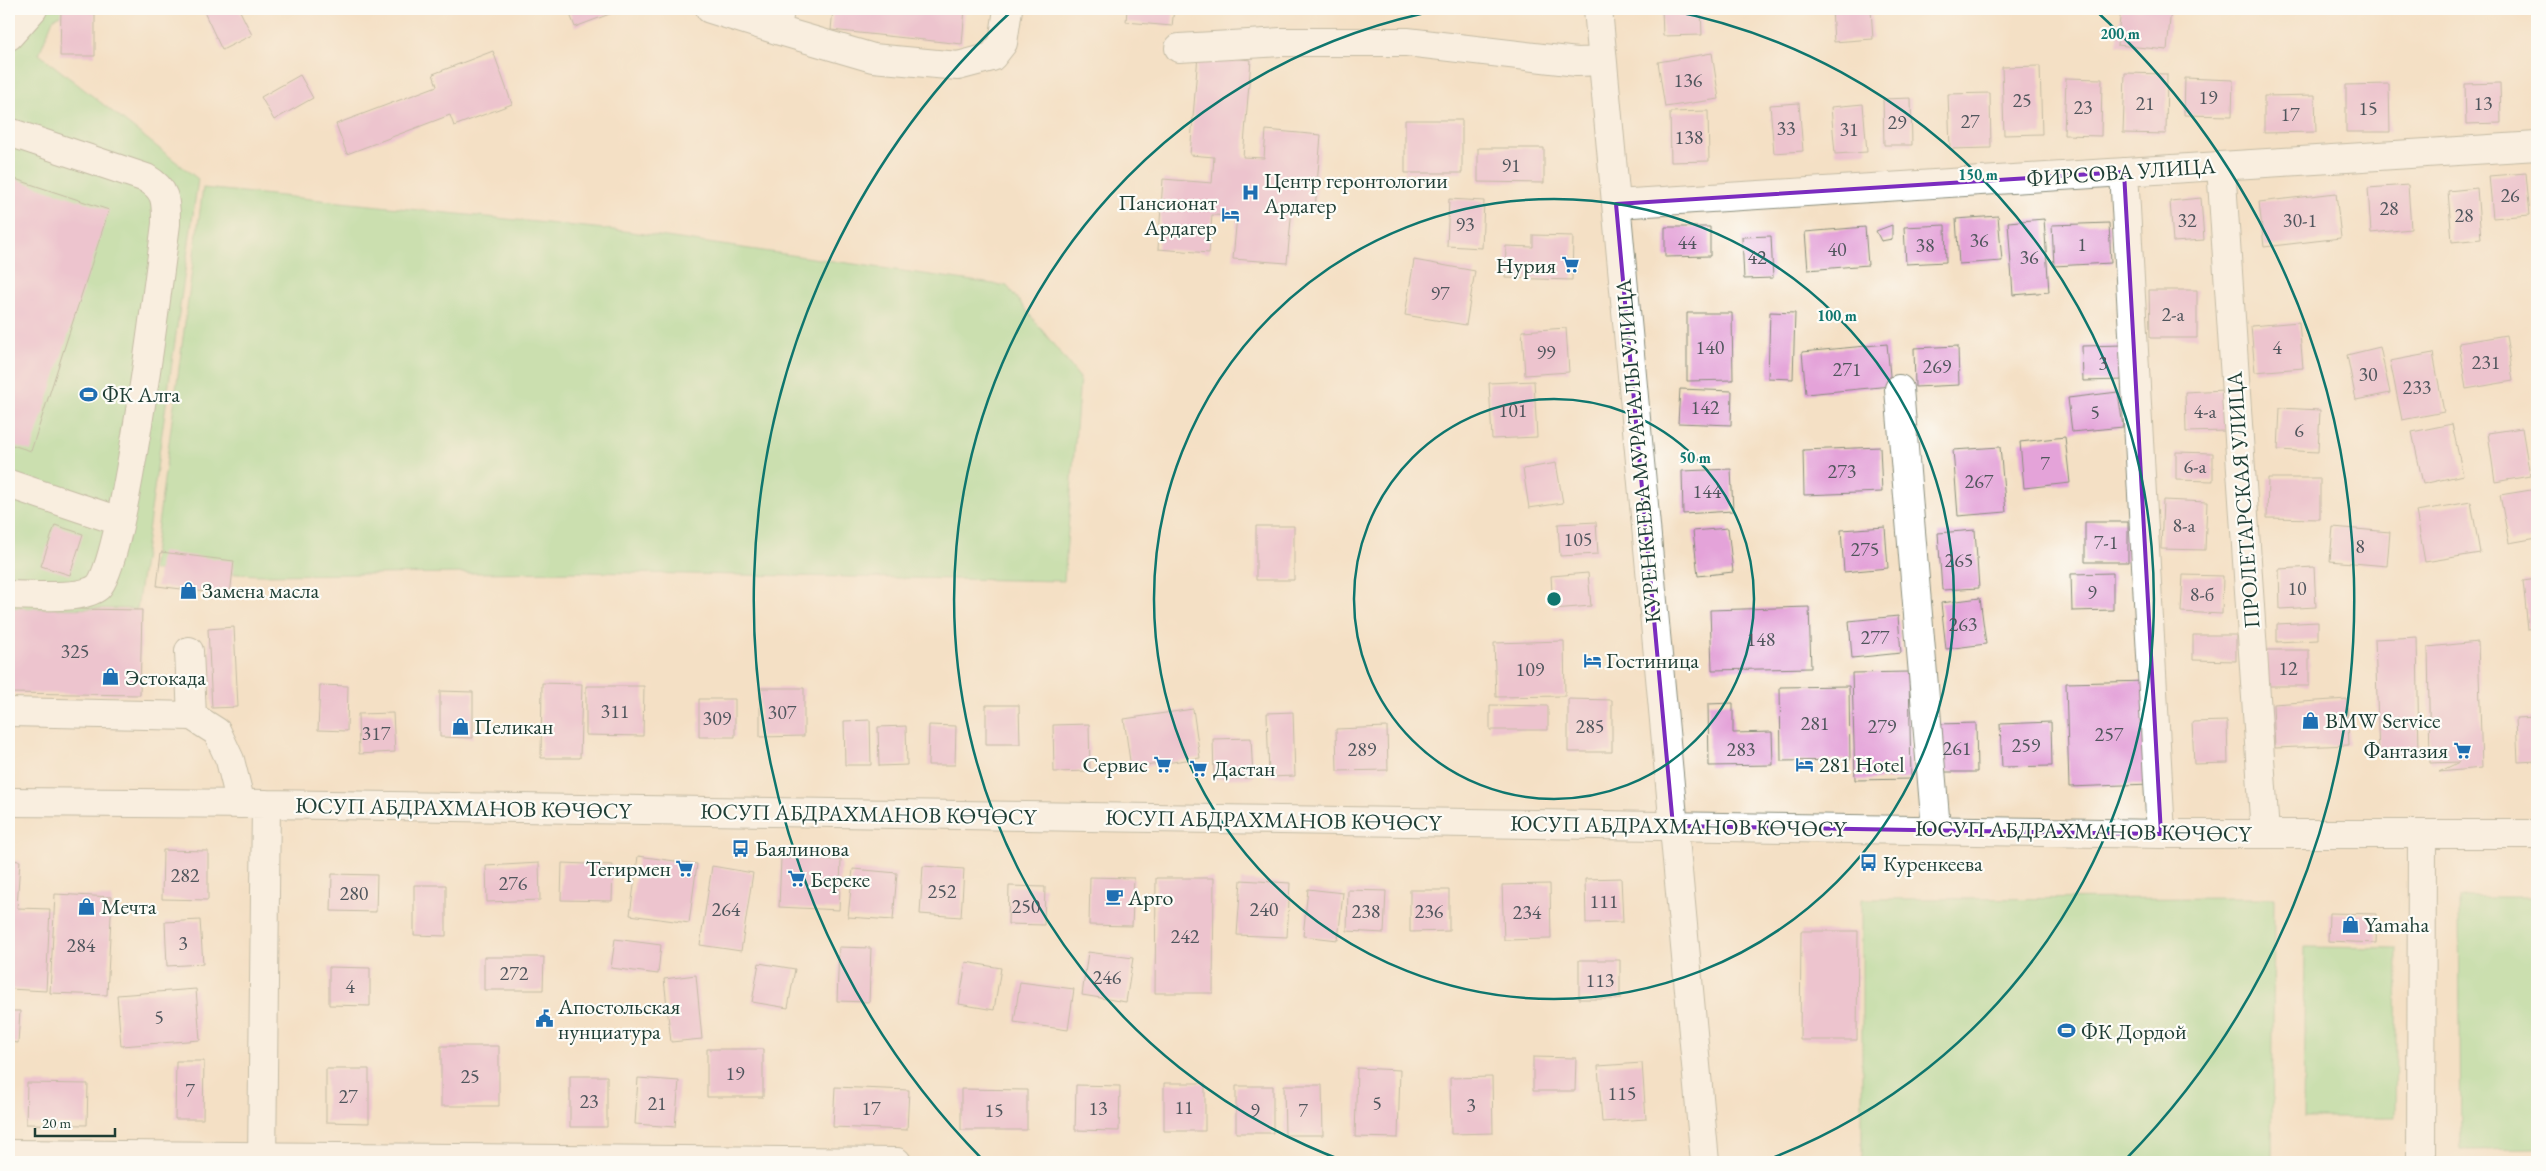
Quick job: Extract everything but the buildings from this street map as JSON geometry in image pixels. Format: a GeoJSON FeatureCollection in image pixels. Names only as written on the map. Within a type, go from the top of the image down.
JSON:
{"type":"FeatureCollection","features":[{"type":"Feature","properties":{"kind":"street"},"geometry":{"type":"LineString","coordinates":[[9,36],[32,9]]}},
{"type":"Feature","properties":{"kind":"street"},"geometry":{"type":"LineString","coordinates":[[710,9],[778,19],[873,58],[958,66],[992,57],[1003,43],[1008,9]]}},
{"type":"Feature","properties":{"kind":"street","name":"КУРЕНКЕЕВА МУРАТАЛЫ УЛИЦА"},"geometry":{"type":"LineString","coordinates":[[1598,9],[1705,1162]]}},
{"type":"Feature","properties":{"kind":"street"},"geometry":{"type":"LineString","coordinates":[[1178,48],[1282,42],[1407,42],[1577,62],[1602,61]]}},
{"type":"Feature","properties":{"kind":"street"},"geometry":{"type":"LineString","coordinates":[[9,132],[146,178],[157,184],[164,193],[166,224],[140,409],[119,521],[106,574],[99,586],[91,592],[79,595],[9,594]]}},
{"type":"Feature","properties":{"kind":"street","name":"ФИРСОВА УЛИЦА"},"geometry":{"type":"LineString","coordinates":[[1616,204],[2537,146]]}},
{"type":"Feature","properties":{"kind":"street","name":"ПРОЛЕТАРСКАЯ УЛИЦА"},"geometry":{"type":"LineString","coordinates":[[2221,166],[2265,834]]}},
{"type":"Feature","properties":{"kind":"street"},"geometry":{"type":"LineString","coordinates":[[2124,172],[2161,834]]}},
{"type":"Feature","properties":{"kind":"street"},"geometry":{"type":"LineString","coordinates":[[1899,389],[1936,829]]}},
{"type":"Feature","properties":{"kind":"street"},"geometry":{"type":"LineString","coordinates":[[9,484],[119,521]]}},
{"type":"Feature","properties":{"kind":"street"},"geometry":{"type":"LineString","coordinates":[[189,650],[192,716]]}},
{"type":"Feature","properties":{"kind":"street"},"geometry":{"type":"LineString","coordinates":[[9,712],[192,716],[217,732],[253,804],[262,1160]]}},
{"type":"Feature","properties":{"kind":"street","name":"ЮСУП АБДРАХМАНОВ КӨЧӨСҮ"},"geometry":{"type":"LineString","coordinates":[[9,802],[1936,829],[2161,834],[2537,834]]}},
{"type":"Feature","properties":{"kind":"street"},"geometry":{"type":"LineString","coordinates":[[2421,1162],[2422,834]]}},
{"type":"Feature","properties":{"kind":"street"},"geometry":{"type":"LineString","coordinates":[[9,1154],[262,1160],[897,1162]]}},
{"type":"Feature","properties":{"kind":"highlighted area"},"geometry":{"type":"Polygon","coordinates":[[[2124,172],[2161,834],[1673,826],[1616,204],[2124,172]]]}},
{"type":"Feature","properties":{"kind":"green space","name":"ФК Алга"},"geometry":{"type":"Polygon","coordinates":[[[9,9],[71,9],[53,19],[39,54],[198,179],[137,609],[9,608],[9,9]]]}},
{"type":"Feature","properties":{"kind":"green space"},"geometry":{"type":"Polygon","coordinates":[[[203,188],[624,231],[1007,286],[1080,378],[1064,581],[581,572],[259,575],[152,570],[203,188]]]}},
{"type":"Feature","properties":{"kind":"green space"},"geometry":{"type":"Polygon","coordinates":[[[2459,897],[2537,897],[2537,1149],[2461,1150],[2459,897]]]}},
{"type":"Feature","properties":{"kind":"green space","name":"ФК Дордой"},"geometry":{"type":"Polygon","coordinates":[[[2274,898],[2272,1162],[1862,1162],[1862,899],[2274,898]]]}},
{"type":"Feature","properties":{"kind":"green space"},"geometry":{"type":"Polygon","coordinates":[[[2305,947],[2397,948],[2395,1118],[2303,1118],[2305,947]]]}},
{"type":"Feature","properties":{"kind":"place","name":"Центр геронтологии Ардагер"},"geometry":{"type":"Point","coordinates":[1250,193]}},
{"type":"Feature","properties":{"kind":"place","name":"Пансионат Ардагер"},"geometry":{"type":"Point","coordinates":[1231,215]}},
{"type":"Feature","properties":{"kind":"place","name":"Нурия"},"geometry":{"type":"Point","coordinates":[1570,265]}},
{"type":"Feature","properties":{"kind":"place","name":"ФК Алга"},"geometry":{"type":"Point","coordinates":[88,394]}},
{"type":"Feature","properties":{"kind":"place","name":"Замена масла"},"geometry":{"type":"Point","coordinates":[188,590]}},
{"type":"Feature","properties":{"kind":"place","name":"Гостиница"},"geometry":{"type":"Point","coordinates":[1592,660]}},
{"type":"Feature","properties":{"kind":"place","name":"Эстокада"},"geometry":{"type":"Point","coordinates":[111,677]}},
{"type":"Feature","properties":{"kind":"place","name":"BMW Service"},"geometry":{"type":"Point","coordinates":[2311,720]}},
{"type":"Feature","properties":{"kind":"place","name":"Пеликан"},"geometry":{"type":"Point","coordinates":[460,726]}},
{"type":"Feature","properties":{"kind":"place","name":"Фантазия"},"geometry":{"type":"Point","coordinates":[2462,750]}},
{"type":"Feature","properties":{"kind":"place","name":"Сервис"},"geometry":{"type":"Point","coordinates":[1162,764]}},
{"type":"Feature","properties":{"kind":"place","name":"281 Hotel"},"geometry":{"type":"Point","coordinates":[1805,764]}},
{"type":"Feature","properties":{"kind":"place","name":"Дастан"},"geometry":{"type":"Point","coordinates":[1199,768]}},
{"type":"Feature","properties":{"kind":"place","name":"Баялинова"},"geometry":{"type":"Point","coordinates":[741,848]}},
{"type":"Feature","properties":{"kind":"place","name":"Куренкеева"},"geometry":{"type":"Point","coordinates":[1869,863]}},
{"type":"Feature","properties":{"kind":"place","name":"Тегирмен"},"geometry":{"type":"Point","coordinates":[685,868]}},
{"type":"Feature","properties":{"kind":"place","name":"Береке"},"geometry":{"type":"Point","coordinates":[796,879]}},
{"type":"Feature","properties":{"kind":"place","name":"Арго"},"geometry":{"type":"Point","coordinates":[1114,897]}},
{"type":"Feature","properties":{"kind":"place","name":"Мечта"},"geometry":{"type":"Point","coordinates":[87,906]}},
{"type":"Feature","properties":{"kind":"place","name":"Yamaha"},"geometry":{"type":"Point","coordinates":[2350,924]}},
{"type":"Feature","properties":{"kind":"place","name":"Апостольская нунциатура"},"geometry":{"type":"Point","coordinates":[544,1019]}},
{"type":"Feature","properties":{"kind":"place","name":"ФК Дордой"},"geometry":{"type":"Point","coordinates":[2067,1031]}}]}
